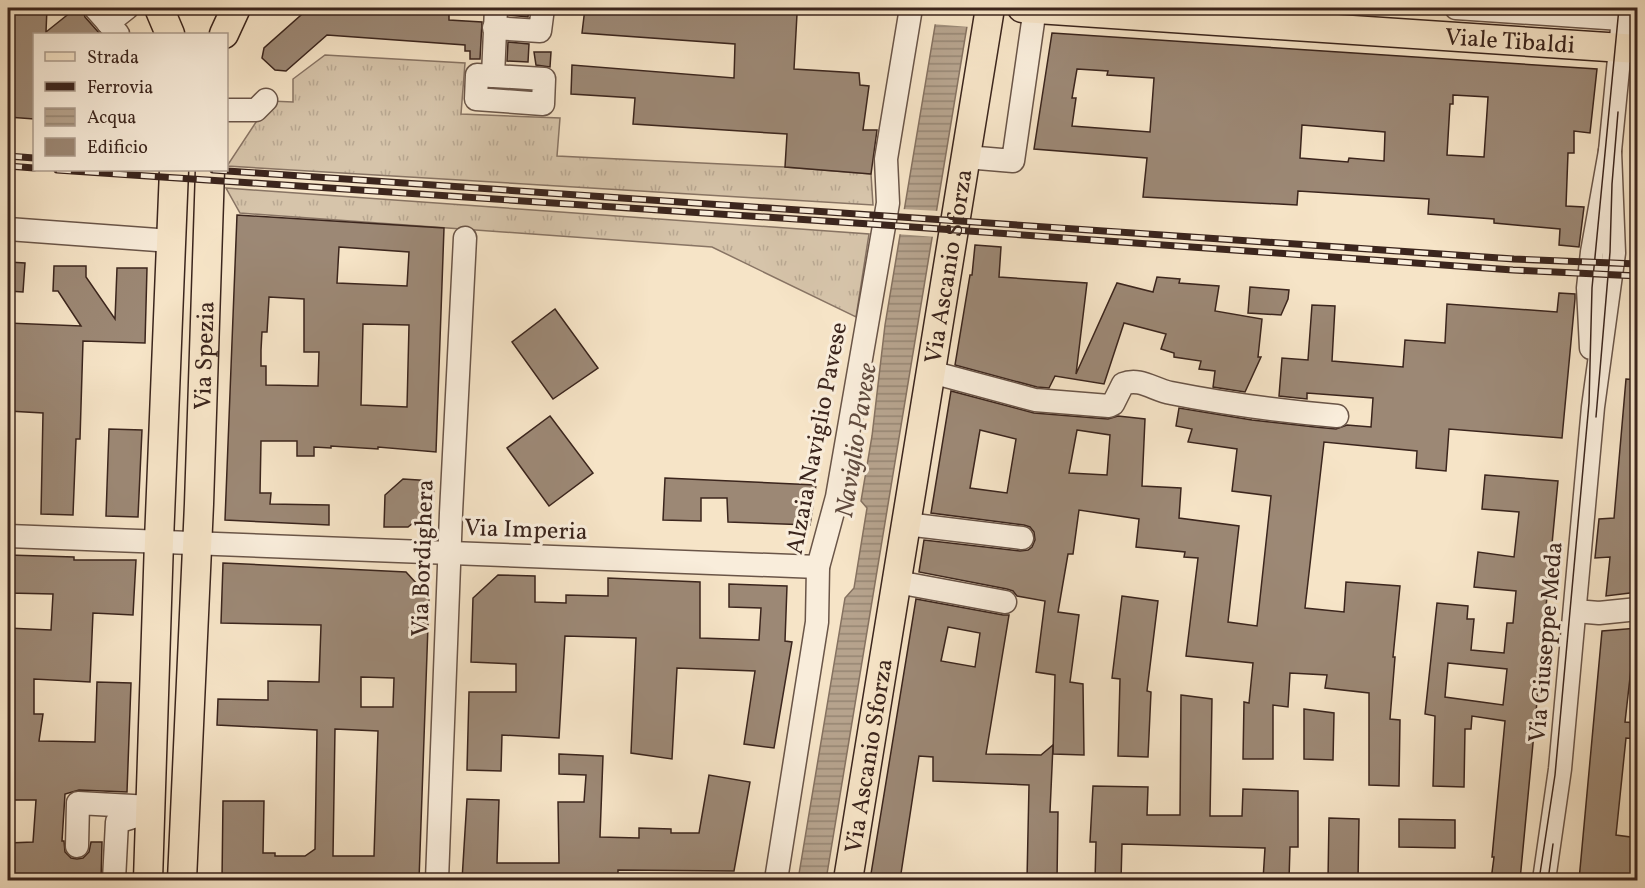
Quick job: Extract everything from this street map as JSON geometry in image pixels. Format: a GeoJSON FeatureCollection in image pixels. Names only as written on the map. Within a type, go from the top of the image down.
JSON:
{"type":"FeatureCollection","features":[{"type":"Feature","properties":{"kind":"main road"},"geometry":{"type":"LineString","coordinates":[[159,8],[170,33]]}},
{"type":"Feature","properties":{"kind":"main road"},"geometry":{"type":"LineString","coordinates":[[224,33],[236,8]]}},
{"type":"Feature","properties":{"kind":"main road","name":"Via Ascanio Sforza"},"geometry":{"type":"LineString","coordinates":[[848,880],[990,8]]}},
{"type":"Feature","properties":{"kind":"main road","name":"Viale Tibaldi"},"geometry":{"type":"LineString","coordinates":[[1029,8],[1629,49]]}},
{"type":"Feature","properties":{"kind":"main road","name":"Via Spezia"},"geometry":{"type":"LineString","coordinates":[[148,880],[174,171]]}},
{"type":"Feature","properties":{"kind":"main road","name":"Via Spezia"},"geometry":{"type":"LineString","coordinates":[[182,880],[210,171]]}},
{"type":"Feature","properties":{"kind":"street"},"geometry":{"type":"LineString","coordinates":[[107,22],[127,8]]}},
{"type":"Feature","properties":{"kind":"street"},"geometry":{"type":"LineString","coordinates":[[493,76],[495,18],[540,31],[543,8]]}},
{"type":"Feature","properties":{"kind":"street","name":"Alzaia Naviglio Pavese"},"geometry":{"type":"LineString","coordinates":[[776,880],[817,622],[818,567],[837,497],[888,203],[886,159],[911,8]]}},
{"type":"Feature","properties":{"kind":"street"},"geometry":{"type":"LineString","coordinates":[[966,157],[1013,161],[1029,8]]}},
{"type":"Feature","properties":{"kind":"street","name":"Viale Tibaldi"},"geometry":{"type":"LineString","coordinates":[[1456,8],[1628,16]]}},
{"type":"Feature","properties":{"kind":"street","name":"Via Giuseppe Meda"},"geometry":{"type":"LineString","coordinates":[[1544,880],[1560,769],[1593,407],[1588,288],[1592,252],[1629,49],[1628,16]]}},
{"type":"Feature","properties":{"kind":"street"},"geometry":{"type":"LineString","coordinates":[[228,110],[256,110],[266,100]]}},
{"type":"Feature","properties":{"kind":"street"},"geometry":{"type":"LineString","coordinates":[[8,229],[171,241]]}},
{"type":"Feature","properties":{"kind":"street","name":"Via Bordighera"},"geometry":{"type":"LineString","coordinates":[[437,880],[449,553],[465,238]]}},
{"type":"Feature","properties":{"kind":"street"},"geometry":{"type":"LineString","coordinates":[[931,372],[1046,401],[1109,406],[1113,404],[1123,384],[1138,381],[1166,392],[1233,405],[1337,416]]}},
{"type":"Feature","properties":{"kind":"street"},"geometry":{"type":"LineString","coordinates":[[906,524],[1022,538]]}},
{"type":"Feature","properties":{"kind":"street"},"geometry":{"type":"LineString","coordinates":[[8,536],[197,543]]}},
{"type":"Feature","properties":{"kind":"street","name":"Via Imperia"},"geometry":{"type":"LineString","coordinates":[[197,543],[818,567]]}},
{"type":"Feature","properties":{"kind":"street"},"geometry":{"type":"LineString","coordinates":[[897,582],[1005,602]]}},
{"type":"Feature","properties":{"kind":"street"},"geometry":{"type":"LineString","coordinates":[[1575,612],[1599,613],[1638,609]]}},
{"type":"Feature","properties":{"kind":"street"},"geometry":{"type":"LineString","coordinates":[[77,846],[78,803],[151,809]]}},
{"type":"Feature","properties":{"kind":"street"},"geometry":{"type":"LineString","coordinates":[[114,880],[117,822],[151,809]]}},
{"type":"Feature","properties":{"kind":"green space"},"geometry":{"type":"Polygon","coordinates":[[[325,55],[465,63],[461,114],[560,118],[557,156],[785,167],[871,174],[873,205],[228,166],[270,101],[293,102],[293,79],[325,55]]]}},
{"type":"Feature","properties":{"kind":"green space"},"geometry":{"type":"Polygon","coordinates":[[[226,188],[869,234],[856,317],[712,247],[240,213],[226,188]]]}},
{"type":"Feature","properties":{"kind":"water"},"geometry":{"type":"Polygon","coordinates":[[[938,8],[970,8],[826,880],[798,880],[845,598],[854,588],[867,508],[861,501],[872,436],[885,325],[938,8]]]}},
{"type":"Feature","properties":{"kind":"pier"},"geometry":{"type":"Polygon","coordinates":[[[935,8],[973,8],[970,27],[932,24],[935,8]]]}},
{"type":"Feature","properties":{"kind":"pier"},"geometry":{"type":"Polygon","coordinates":[[[901,209],[940,211],[936,237],[897,234],[901,209]]]}},
{"type":"Feature","properties":{"kind":"building"},"geometry":{"type":"Polygon","coordinates":[[[11,8],[47,8],[46,32],[76,8],[82,8],[85,17],[99,33],[33,33],[33,119],[8,117],[11,8]]]}},
{"type":"Feature","properties":{"kind":"building"},"geometry":{"type":"Polygon","coordinates":[[[309,8],[367,8],[449,14],[449,20],[482,22],[480,59],[470,59],[470,51],[465,51],[465,45],[327,35],[286,71],[275,70],[262,58],[264,48],[309,8]]]}},
{"type":"Feature","properties":{"kind":"building"},"geometry":{"type":"Polygon","coordinates":[[[510,8],[529,8],[528,17],[509,15],[510,8]]]}},
{"type":"Feature","properties":{"kind":"building"},"geometry":{"type":"Polygon","coordinates":[[[585,8],[689,8],[797,14],[794,69],[859,73],[860,85],[869,86],[863,130],[877,130],[871,174],[785,167],[787,134],[633,124],[635,98],[571,94],[572,65],[734,78],[735,44],[582,33],[585,8]]]}},
{"type":"Feature","properties":{"kind":"building"},"geometry":{"type":"Polygon","coordinates":[[[1052,33],[1597,69],[1590,133],[1574,131],[1574,153],[1568,153],[1566,206],[1584,207],[1579,247],[1559,245],[1560,229],[1494,223],[1494,219],[1428,214],[1429,199],[1298,191],[1297,205],[1143,197],[1147,158],[1034,149],[1052,33]],[[1077,69],[1072,98],[1076,98],[1072,126],[1150,132],[1154,78],[1107,75],[1108,71],[1077,69]],[[1453,95],[1453,104],[1450,104],[1447,155],[1484,157],[1488,97],[1453,95]],[[1302,125],[1300,158],[1348,162],[1349,158],[1384,161],[1385,132],[1302,125]]]}},
{"type":"Feature","properties":{"kind":"building"},"geometry":{"type":"Polygon","coordinates":[[[508,42],[529,44],[528,62],[507,61],[508,42]]]}},
{"type":"Feature","properties":{"kind":"building"},"geometry":{"type":"Polygon","coordinates":[[[534,52],[551,52],[550,67],[536,65],[534,52]]]}},
{"type":"Feature","properties":{"kind":"building"},"geometry":{"type":"Polygon","coordinates":[[[237,215],[444,228],[436,452],[331,446],[331,448],[314,447],[314,456],[297,456],[297,441],[261,441],[260,493],[271,493],[270,504],[329,505],[329,525],[225,520],[237,215]],[[339,247],[337,283],[407,286],[409,252],[339,247]],[[269,297],[267,332],[262,332],[261,350],[261,366],[266,366],[266,385],[318,386],[319,352],[304,352],[304,299],[269,297]],[[363,324],[361,405],[407,407],[409,325],[363,324]]]}},
{"type":"Feature","properties":{"kind":"building"},"geometry":{"type":"Polygon","coordinates":[[[975,245],[1001,247],[999,277],[1087,283],[1076,374],[1117,283],[1153,292],[1157,277],[1180,279],[1179,283],[1219,286],[1215,311],[1262,319],[1258,357],[1261,357],[1245,392],[1213,387],[1215,371],[1199,369],[1201,361],[1174,357],[1174,353],[1161,349],[1166,334],[1124,323],[1104,384],[1055,376],[1049,388],[1037,387],[955,365],[970,275],[972,275],[975,245]]]}},
{"type":"Feature","properties":{"kind":"building"},"geometry":{"type":"Polygon","coordinates":[[[8,262],[25,263],[23,292],[8,291],[8,262]]]}},
{"type":"Feature","properties":{"kind":"building"},"geometry":{"type":"Polygon","coordinates":[[[54,266],[86,266],[86,277],[115,319],[117,268],[147,268],[145,343],[83,341],[80,439],[76,439],[73,515],[41,514],[43,413],[8,411],[8,323],[81,326],[58,291],[53,291],[54,266]]]}},
{"type":"Feature","properties":{"kind":"building"},"geometry":{"type":"Polygon","coordinates":[[[1250,287],[1289,290],[1281,315],[1248,313],[1250,287]]]}},
{"type":"Feature","properties":{"kind":"building"},"geometry":{"type":"Polygon","coordinates":[[[1559,293],[1575,294],[1562,438],[1449,429],[1446,471],[1416,468],[1417,451],[1324,442],[1305,608],[1344,612],[1346,582],[1400,586],[1390,719],[1400,720],[1399,786],[1369,785],[1369,693],[1325,688],[1327,675],[1290,673],[1288,707],[1273,705],[1273,759],[1243,759],[1244,702],[1249,703],[1253,663],[1186,656],[1198,558],[1184,557],[1185,552],[1136,547],[1139,519],[1079,510],[1073,554],[1068,554],[1058,612],[1079,615],[1070,682],[1083,684],[1084,755],[1053,754],[1055,675],[1036,672],[1045,601],[1017,596],[1013,591],[1007,589],[919,572],[924,540],[1020,551],[1028,550],[1035,540],[1034,532],[1030,527],[1024,525],[931,513],[951,391],[1034,413],[1108,419],[1118,416],[1145,419],[1142,486],[1181,488],[1179,518],[1239,526],[1228,622],[1257,626],[1271,496],[1232,491],[1237,449],[1188,442],[1192,429],[1176,426],[1179,408],[1315,427],[1336,429],[1347,425],[1371,427],[1373,398],[1307,393],[1307,399],[1279,396],[1282,358],[1308,360],[1312,305],[1335,306],[1332,361],[1403,367],[1405,340],[1445,343],[1447,304],[1557,312],[1559,293]],[[980,430],[970,488],[1007,493],[1016,439],[980,430]],[[1077,430],[1069,473],[1107,475],[1110,435],[1077,430]]]}},
{"type":"Feature","properties":{"kind":"building"},"geometry":{"type":"Polygon","coordinates":[[[555,309],[598,368],[553,399],[512,342],[555,309]]]}},
{"type":"Feature","properties":{"kind":"building"},"geometry":{"type":"Polygon","coordinates":[[[1626,379],[1638,380],[1638,592],[1606,596],[1610,557],[1595,558],[1599,519],[1614,518],[1626,379]]]}},
{"type":"Feature","properties":{"kind":"building"},"geometry":{"type":"Polygon","coordinates":[[[550,416],[593,473],[549,506],[507,448],[550,416]]]}},
{"type":"Feature","properties":{"kind":"building"},"geometry":{"type":"Polygon","coordinates":[[[109,429],[142,430],[138,517],[106,516],[109,429]]]}},
{"type":"Feature","properties":{"kind":"building"},"geometry":{"type":"Polygon","coordinates":[[[1485,475],[1558,481],[1520,880],[1491,880],[1505,721],[1472,716],[1471,729],[1465,729],[1464,787],[1433,786],[1435,716],[1425,714],[1437,603],[1468,606],[1467,619],[1474,619],[1471,650],[1504,653],[1507,623],[1513,623],[1516,591],[1474,587],[1478,552],[1514,557],[1519,512],[1482,509],[1485,475]],[[1448,663],[1445,697],[1503,705],[1507,669],[1448,663]]]}},
{"type":"Feature","properties":{"kind":"building"},"geometry":{"type":"Polygon","coordinates":[[[665,478],[816,485],[810,525],[728,522],[727,498],[701,498],[701,521],[663,520],[665,478]]]}},
{"type":"Feature","properties":{"kind":"building"},"geometry":{"type":"Polygon","coordinates":[[[403,479],[434,481],[433,506],[408,527],[384,527],[385,495],[403,479]]]}},
{"type":"Feature","properties":{"kind":"building"},"geometry":{"type":"Polygon","coordinates":[[[8,555],[74,557],[74,560],[136,560],[133,615],[93,613],[90,682],[34,679],[34,714],[43,714],[39,741],[95,742],[97,682],[131,683],[127,792],[79,790],[65,794],[62,841],[64,841],[65,852],[71,858],[83,858],[89,852],[91,842],[102,842],[101,880],[8,880],[8,843],[33,842],[36,800],[8,800],[8,628],[51,630],[53,594],[8,593],[8,555]]]}},
{"type":"Feature","properties":{"kind":"building"},"geometry":{"type":"Polygon","coordinates":[[[223,563],[406,572],[429,597],[419,880],[222,880],[223,801],[264,801],[263,853],[275,853],[275,856],[305,856],[315,849],[317,730],[217,725],[218,699],[268,700],[268,681],[319,682],[321,625],[221,623],[223,563]],[[361,677],[361,707],[393,707],[394,678],[361,677]],[[335,729],[333,856],[374,856],[378,731],[335,729]]]}},
{"type":"Feature","properties":{"kind":"building"},"geometry":{"type":"Polygon","coordinates":[[[498,575],[535,576],[535,602],[566,603],[566,595],[608,596],[608,578],[700,582],[700,638],[759,640],[761,608],[729,607],[729,584],[787,586],[785,641],[792,642],[774,748],[744,744],[755,671],[677,668],[672,759],[631,753],[636,638],[565,636],[559,738],[502,735],[501,771],[467,770],[469,692],[516,692],[516,664],[471,662],[473,598],[498,575]]]}},
{"type":"Feature","properties":{"kind":"building"},"geometry":{"type":"Polygon","coordinates":[[[1122,596],[1158,601],[1147,691],[1151,692],[1148,757],[1118,756],[1120,679],[1112,678],[1122,596]]]}},
{"type":"Feature","properties":{"kind":"building"},"geometry":{"type":"Polygon","coordinates":[[[916,599],[1009,615],[986,754],[1041,755],[1053,745],[1050,812],[1058,812],[1057,880],[1027,880],[1029,785],[933,781],[933,757],[919,756],[900,880],[870,880],[916,599]],[[948,627],[941,661],[975,667],[980,633],[948,627]]]}},
{"type":"Feature","properties":{"kind":"building"},"geometry":{"type":"Polygon","coordinates":[[[1638,628],[1638,659],[1632,660],[1625,722],[1638,723],[1638,739],[1626,738],[1616,835],[1638,838],[1638,880],[1579,880],[1602,631],[1638,628]]]}},
{"type":"Feature","properties":{"kind":"building"},"geometry":{"type":"Polygon","coordinates":[[[1181,695],[1212,699],[1210,816],[1242,816],[1243,789],[1298,791],[1298,847],[1290,847],[1289,880],[1263,880],[1265,848],[1122,844],[1121,880],[1095,880],[1096,842],[1090,842],[1093,786],[1148,787],[1147,815],[1180,815],[1181,695]]]}},
{"type":"Feature","properties":{"kind":"building"},"geometry":{"type":"Polygon","coordinates":[[[1304,709],[1334,713],[1333,760],[1304,759],[1304,709]]]}},
{"type":"Feature","properties":{"kind":"building"},"geometry":{"type":"Polygon","coordinates":[[[559,754],[603,756],[600,837],[639,838],[639,828],[671,829],[671,833],[699,833],[709,775],[750,782],[734,871],[618,870],[618,880],[462,880],[467,799],[499,800],[497,863],[559,863],[558,802],[584,802],[586,775],[559,774],[559,754]]]}},
{"type":"Feature","properties":{"kind":"building"},"geometry":{"type":"Polygon","coordinates":[[[1329,818],[1359,819],[1358,880],[1328,880],[1329,818]]]}},
{"type":"Feature","properties":{"kind":"building"},"geometry":{"type":"Polygon","coordinates":[[[1399,819],[1455,820],[1455,848],[1399,847],[1399,819]]]}},
{"type":"Feature","properties":{"kind":"tram line"},"geometry":{"type":"LineString","coordinates":[[1539,880],[1555,775],[1589,403],[1592,288],[1619,8]]}},
{"type":"Feature","properties":{"kind":"tram line"},"geometry":{"type":"LineString","coordinates":[[1596,417],[1610,252],[1612,184],[1618,112]]}},
{"type":"Feature","properties":{"kind":"tram line"},"geometry":{"type":"LineString","coordinates":[[1548,880],[1553,844]]}},
{"type":"Feature","properties":{"kind":"railway"},"geometry":{"type":"LineString","coordinates":[[8,156],[33,158]]}},
{"type":"Feature","properties":{"kind":"railway"},"geometry":{"type":"LineString","coordinates":[[8,166],[33,168]]}},
{"type":"Feature","properties":{"kind":"railway"},"geometry":{"type":"LineString","coordinates":[[72,171],[870,224],[1513,270],[1638,276]]}},
{"type":"Feature","properties":{"kind":"railway"},"geometry":{"type":"LineString","coordinates":[[228,171],[1514,259],[1638,264]]}},
{"type":"Feature","properties":{"kind":"water label","name":"Naviglio Pavese"},"geometry":{"type":"Point","coordinates":[855,440]}}]}
